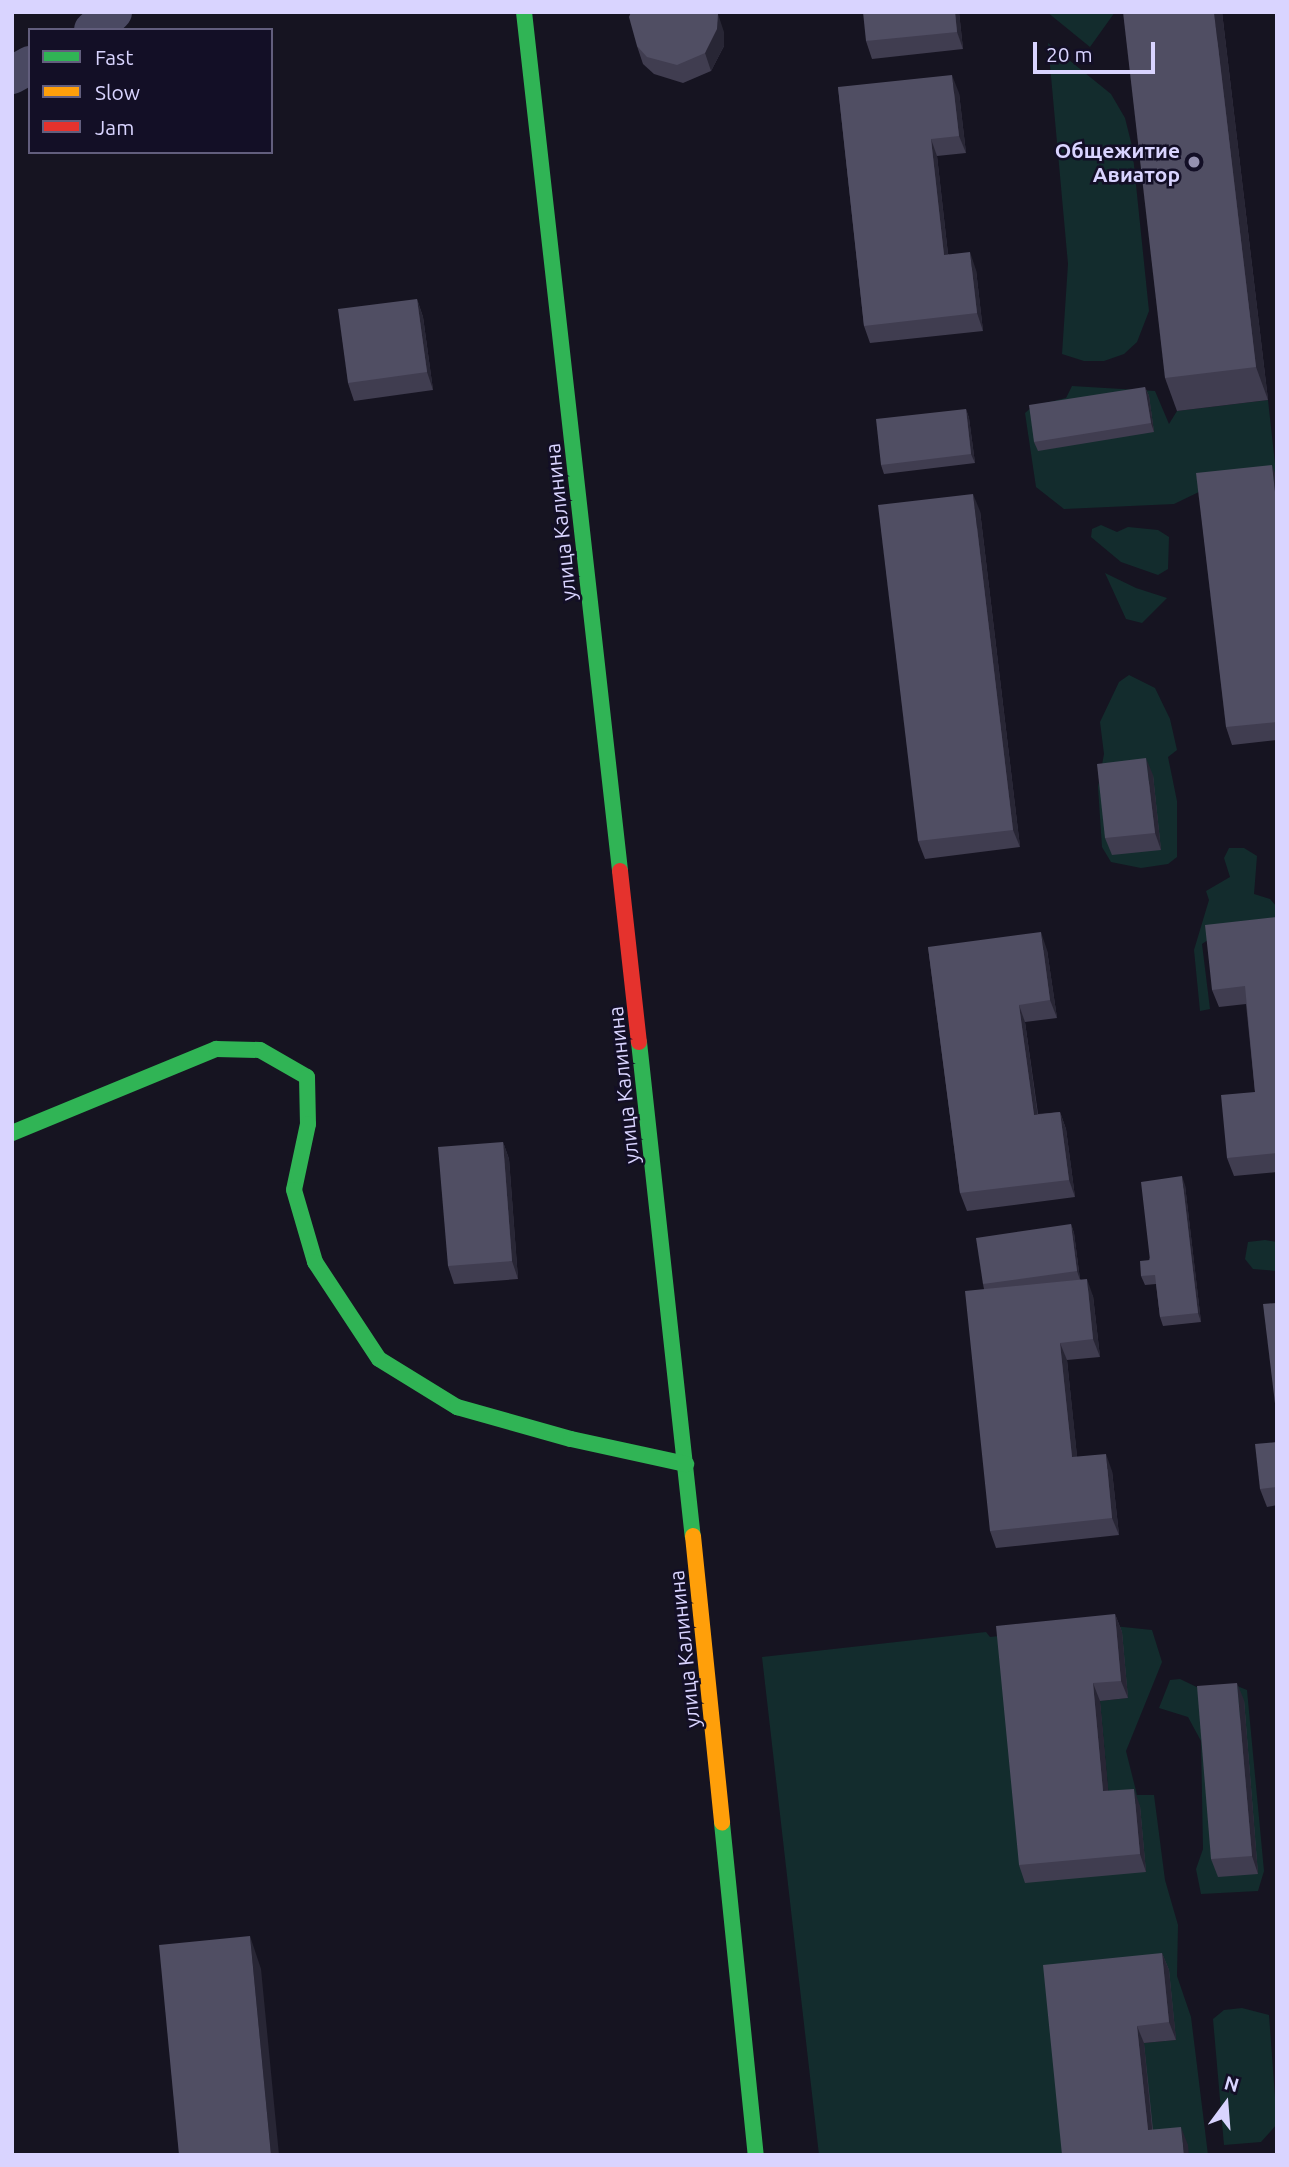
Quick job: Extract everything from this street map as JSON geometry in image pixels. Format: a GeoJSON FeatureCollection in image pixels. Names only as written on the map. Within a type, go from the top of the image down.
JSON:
{"type":"FeatureCollection","features":[{"type":"Feature","properties":{"kind":"main road","name":"улица Калинина"},"geometry":{"type":"LineString","coordinates":[[524,12],[686,1465],[756,2155]]}},
{"type":"Feature","properties":{"kind":"main road"},"geometry":{"type":"LineString","coordinates":[[12,1133],[216,1049],[260,1049],[307,1077],[308,1124],[294,1190],[315,1262],[379,1359],[457,1406],[571,1439],[686,1465]]}},
{"type":"Feature","properties":{"kind":"street"},"geometry":{"type":"LineString","coordinates":[[95,28],[113,12]]}},
{"type":"Feature","properties":{"kind":"street"},"geometry":{"type":"LineString","coordinates":[[12,75],[28,66]]}},
{"type":"Feature","properties":{"kind":"green space"},"geometry":{"type":"Polygon","coordinates":[[[1047,12],[1115,12],[1090,47],[1047,12]]]}},
{"type":"Feature","properties":{"kind":"green space"},"geometry":{"type":"Polygon","coordinates":[[[1048,43],[1111,94],[1125,118],[1132,146],[1149,311],[1137,342],[1124,354],[1104,361],[1084,361],[1062,354],[1068,264],[1048,43]]]}},
{"type":"Feature","properties":{"kind":"green space"},"geometry":{"type":"Polygon","coordinates":[[[1072,386],[1155,391],[1169,424],[1177,411],[1268,400],[1277,482],[1203,490],[1174,504],[1064,509],[1036,487],[1025,413],[1033,406],[1066,398],[1072,386]]]}},
{"type":"Feature","properties":{"kind":"green space"},"geometry":{"type":"Polygon","coordinates":[[[1101,525],[1117,532],[1128,527],[1158,530],[1169,537],[1168,569],[1158,575],[1121,562],[1091,537],[1092,529],[1101,525]]]}},
{"type":"Feature","properties":{"kind":"green space"},"geometry":{"type":"Polygon","coordinates":[[[1105,573],[1136,588],[1167,598],[1142,623],[1126,619],[1105,573]]]}},
{"type":"Feature","properties":{"kind":"green space"},"geometry":{"type":"Polygon","coordinates":[[[1129,675],[1155,688],[1170,719],[1177,750],[1168,757],[1177,801],[1177,857],[1168,864],[1141,868],[1111,862],[1102,847],[1098,787],[1104,754],[1100,722],[1119,682],[1129,675]]]}},
{"type":"Feature","properties":{"kind":"green space"},"geometry":{"type":"Polygon","coordinates":[[[1229,848],[1244,848],[1257,856],[1254,894],[1270,899],[1277,907],[1277,928],[1218,933],[1202,944],[1210,1009],[1200,1011],[1194,950],[1209,900],[1206,891],[1230,877],[1224,858],[1229,848]]]}},
{"type":"Feature","properties":{"kind":"green space"},"geometry":{"type":"Polygon","coordinates":[[[1248,1242],[1277,1242],[1277,1271],[1253,1269],[1245,1259],[1248,1242]]]}},
{"type":"Feature","properties":{"kind":"green space"},"geometry":{"type":"Polygon","coordinates":[[[1104,1625],[1152,1630],[1162,1662],[1126,1751],[1137,1795],[1154,1795],[1165,1880],[1178,1925],[1177,1976],[1191,2017],[1208,2155],[1189,2155],[1187,2145],[1154,2148],[1144,2043],[1176,2040],[1168,1970],[1067,2155],[819,2155],[762,1657],[986,1632],[990,1637],[1104,1625]],[[1002,1644],[1110,1809],[1100,1701],[1128,1698],[1002,1644]]]}},
{"type":"Feature","properties":{"kind":"green space"},"geometry":{"type":"Polygon","coordinates":[[[1180,1679],[1205,1691],[1237,1686],[1247,1690],[1264,1871],[1258,1891],[1201,1894],[1196,1869],[1203,1849],[1201,1741],[1188,1717],[1159,1708],[1170,1680],[1180,1679]]]}},
{"type":"Feature","properties":{"kind":"green space"},"geometry":{"type":"Polygon","coordinates":[[[1242,2008],[1269,2015],[1277,2124],[1261,2142],[1224,2145],[1213,2019],[1224,2010],[1242,2008]]]}},
{"type":"Feature","properties":{"kind":"building"},"geometry":{"type":"Polygon","coordinates":[[[631,12],[717,12],[717,29],[705,53],[677,65],[647,57],[637,46],[629,17],[631,12]]]}},
{"type":"Feature","properties":{"kind":"building"},"geometry":{"type":"Polygon","coordinates":[[[863,12],[955,12],[957,32],[866,41],[863,12]]]}},
{"type":"Feature","properties":{"kind":"building","name":"Общежитие Авиатор"},"geometry":{"type":"Polygon","coordinates":[[[1123,12],[1214,12],[1256,367],[1165,378],[1123,12]]]}},
{"type":"Feature","properties":{"kind":"building"},"geometry":{"type":"Polygon","coordinates":[[[952,75],[959,136],[931,139],[944,255],[970,252],[977,313],[864,326],[838,87],[952,75]]]}},
{"type":"Feature","properties":{"kind":"building"},"geometry":{"type":"Polygon","coordinates":[[[417,299],[427,372],[348,383],[338,309],[417,299]]]}},
{"type":"Feature","properties":{"kind":"building"},"geometry":{"type":"Polygon","coordinates":[[[1145,387],[1151,423],[1034,442],[1029,405],[1145,387]]]}},
{"type":"Feature","properties":{"kind":"building"},"geometry":{"type":"Polygon","coordinates":[[[966,409],[971,454],[881,465],[876,419],[966,409]]]}},
{"type":"Feature","properties":{"kind":"building"},"geometry":{"type":"Polygon","coordinates":[[[1272,465],[1277,509],[1277,722],[1226,727],[1196,473],[1272,465]]]}},
{"type":"Feature","properties":{"kind":"building"},"geometry":{"type":"Polygon","coordinates":[[[973,494],[1013,830],[918,841],[878,505],[973,494]]]}},
{"type":"Feature","properties":{"kind":"building"},"geometry":{"type":"Polygon","coordinates":[[[1146,758],[1155,833],[1105,838],[1097,764],[1146,758]]]}},
{"type":"Feature","properties":{"kind":"building"},"geometry":{"type":"Polygon","coordinates":[[[1277,917],[1277,1153],[1227,1158],[1221,1095],[1255,1092],[1245,986],[1212,990],[1205,925],[1277,917]]]}},
{"type":"Feature","properties":{"kind":"building"},"geometry":{"type":"Polygon","coordinates":[[[1041,932],[1050,1000],[1019,1005],[1034,1115],[1060,1112],[1069,1180],[960,1193],[928,947],[1041,932]]]}},
{"type":"Feature","properties":{"kind":"building"},"geometry":{"type":"Polygon","coordinates":[[[503,1142],[512,1261],[448,1266],[438,1147],[503,1142]]]}},
{"type":"Feature","properties":{"kind":"building"},"geometry":{"type":"Polygon","coordinates":[[[1182,1176],[1198,1313],[1160,1317],[1155,1275],[1141,1276],[1140,1261],[1150,1260],[1141,1182],[1182,1176]]]}},
{"type":"Feature","properties":{"kind":"building"},"geometry":{"type":"Polygon","coordinates":[[[1071,1224],[1077,1271],[983,1284],[976,1238],[1071,1224]]]}},
{"type":"Feature","properties":{"kind":"building"},"geometry":{"type":"Polygon","coordinates":[[[1087,1279],[1093,1339],[1060,1343],[1072,1457],[1106,1454],[1112,1518],[990,1531],[965,1291],[1087,1279]]]}},
{"type":"Feature","properties":{"kind":"building"},"geometry":{"type":"Polygon","coordinates":[[[1277,1303],[1277,1420],[1263,1304],[1277,1303]]]}},
{"type":"Feature","properties":{"kind":"building"},"geometry":{"type":"Polygon","coordinates":[[[1277,1442],[1277,1487],[1260,1489],[1255,1444],[1277,1442]]]}},
{"type":"Feature","properties":{"kind":"building"},"geometry":{"type":"Polygon","coordinates":[[[1115,1614],[1121,1681],[1093,1683],[1103,1791],[1134,1789],[1140,1854],[1019,1865],[996,1626],[1115,1614]]]}},
{"type":"Feature","properties":{"kind":"building"},"geometry":{"type":"Polygon","coordinates":[[[1237,1683],[1252,1856],[1211,1859],[1197,1686],[1237,1683]]]}},
{"type":"Feature","properties":{"kind":"building"},"geometry":{"type":"Polygon","coordinates":[[[250,1936],[271,2155],[179,2155],[159,1945],[250,1936]]]}},
{"type":"Feature","properties":{"kind":"building"},"geometry":{"type":"Polygon","coordinates":[[[1162,1953],[1169,2022],[1137,2026],[1148,2130],[1181,2127],[1184,2155],[1062,2155],[1043,1965],[1162,1953]]]}},
{"type":"Feature","properties":{"kind":"traffic: fast"},"geometry":{"type":"LineString","coordinates":[[524,12],[620,871]]}},
{"type":"Feature","properties":{"kind":"traffic: fast"},"geometry":{"type":"LineString","coordinates":[[639,1042],[693,1536]]}},
{"type":"Feature","properties":{"kind":"traffic: fast"},"geometry":{"type":"LineString","coordinates":[[12,1133],[216,1049],[260,1050],[307,1077],[308,1124],[294,1190],[315,1262],[379,1359],[457,1407],[571,1439],[686,1464]]}},
{"type":"Feature","properties":{"kind":"traffic: fast"},"geometry":{"type":"LineString","coordinates":[[722,1823],[756,2155]]}},
{"type":"Feature","properties":{"kind":"traffic: slow"},"geometry":{"type":"LineString","coordinates":[[693,1536],[722,1823]]}},
{"type":"Feature","properties":{"kind":"traffic: jam"},"geometry":{"type":"LineString","coordinates":[[620,871],[639,1042]]}},
{"type":"Feature","properties":{"kind":"place","name":"Общежитие Авиатор"},"geometry":{"type":"Point","coordinates":[1194,162]}}]}
